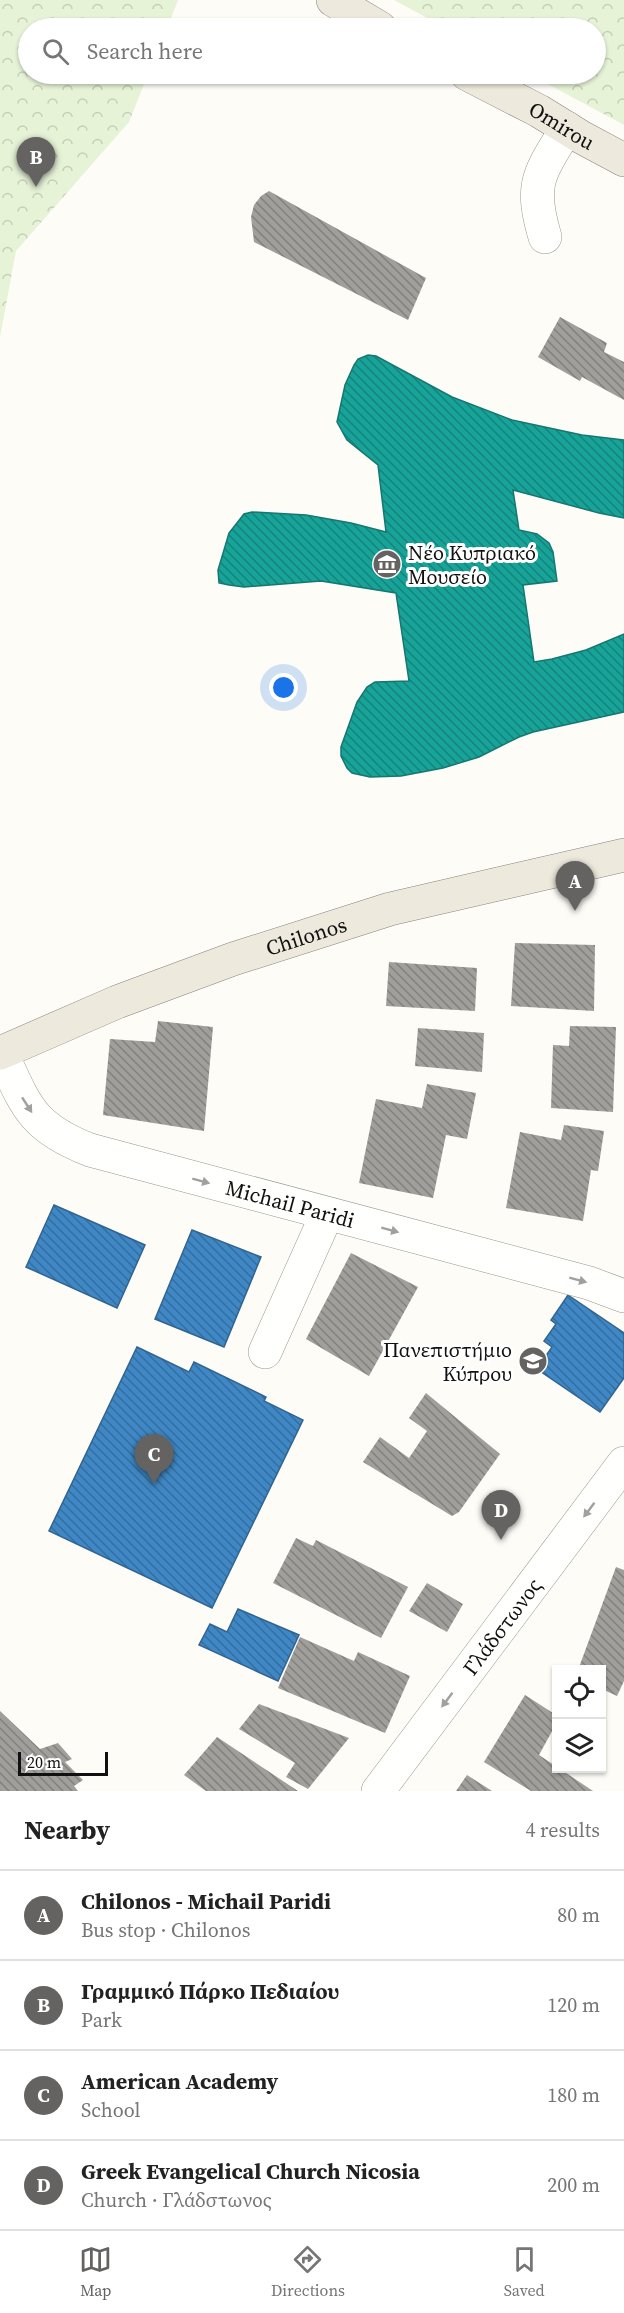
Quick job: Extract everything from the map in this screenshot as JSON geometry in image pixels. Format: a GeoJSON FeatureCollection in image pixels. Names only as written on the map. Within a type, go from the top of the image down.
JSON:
{"type":"FeatureCollection","features":[{"type":"Feature","properties":{"kind":"main road"},"geometry":{"type":"LineString","coordinates":[[333,0],[363,18]]}},
{"type":"Feature","properties":{"kind":"main road","name":"Omirou"},"geometry":{"type":"LineString","coordinates":[[486,84],[624,160]]}},
{"type":"Feature","properties":{"kind":"main road","name":"Chilonos"},"geometry":{"type":"LineString","coordinates":[[1,1053],[127,998],[233,959],[390,909],[624,855]]}},
{"type":"Feature","properties":{"kind":"street"},"geometry":{"type":"LineString","coordinates":[[545,237],[538,213],[536,190],[543,168],[567,128]]}},
{"type":"Feature","properties":{"kind":"street","name":"Michail Paridi"},"geometry":{"type":"LineString","coordinates":[[1,1053],[21,1096],[40,1123],[72,1143],[90,1150],[589,1283],[624,1296]]}},
{"type":"Feature","properties":{"kind":"street"},"geometry":{"type":"LineString","coordinates":[[265,1352],[327,1214]]}},
{"type":"Feature","properties":{"kind":"street","name":"Γλάδστωνος"},"geometry":{"type":"LineString","coordinates":[[378,1791],[624,1463]]}},
{"type":"Feature","properties":{"kind":"green space"},"geometry":{"type":"Polygon","coordinates":[[[0,0],[178,0],[171,18],[18,18],[18,84],[144,84],[129,122],[16,251],[0,337],[0,0]]]}},
{"type":"Feature","properties":{"kind":"green space"},"geometry":{"type":"Polygon","coordinates":[[[394,0],[624,0],[624,125],[548,84],[606,84],[606,18],[427,18],[394,0]]]}},
{"type":"Feature","properties":{"kind":"building: Schools"},"geometry":{"type":"Polygon","coordinates":[[[54,1205],[145,1245],[117,1308],[26,1267],[54,1205]]]}},
{"type":"Feature","properties":{"kind":"building: Schools"},"geometry":{"type":"Polygon","coordinates":[[[192,1230],[261,1257],[224,1347],[155,1319],[192,1230]]]}},
{"type":"Feature","properties":{"kind":"building: Schools"},"geometry":{"type":"Polygon","coordinates":[[[568,1295],[624,1333],[624,1378],[600,1412],[537,1369],[552,1347],[544,1341],[556,1324],[551,1320],[568,1295]]]}},
{"type":"Feature","properties":{"kind":"building: Schools"},"geometry":{"type":"Polygon","coordinates":[[[137,1347],[189,1372],[194,1362],[266,1397],[264,1401],[303,1420],[212,1608],[49,1531],[137,1347]]]}},
{"type":"Feature","properties":{"kind":"building: Schools"},"geometry":{"type":"Polygon","coordinates":[[[238,1609],[299,1635],[278,1681],[199,1645],[210,1624],[227,1632],[238,1609]]]}},
{"type":"Feature","properties":{"kind":"building: Public","name":"Νέο Κυπριακό Μουσείο"},"geometry":{"type":"Polygon","coordinates":[[[368,355],[376,356],[452,397],[512,420],[582,435],[624,440],[624,518],[513,490],[519,530],[537,534],[549,543],[553,552],[557,581],[523,585],[534,662],[586,650],[624,634],[624,712],[533,732],[479,757],[443,768],[401,776],[370,777],[352,773],[347,768],[341,756],[341,747],[357,702],[367,687],[375,682],[409,681],[396,593],[321,581],[244,587],[219,583],[218,570],[229,533],[244,514],[252,512],[306,515],[386,532],[378,465],[347,440],[337,422],[345,385],[354,365],[358,359],[368,355]]]}},
{"type":"Feature","properties":{"kind":"building: Other"},"geometry":{"type":"Polygon","coordinates":[[[269,191],[426,278],[408,320],[254,242],[251,217],[254,205],[261,196],[269,191]]]}},
{"type":"Feature","properties":{"kind":"building: Other"},"geometry":{"type":"Polygon","coordinates":[[[560,317],[607,343],[604,352],[624,362],[624,400],[582,377],[580,381],[538,357],[560,317]]]}},
{"type":"Feature","properties":{"kind":"building: Other"},"geometry":{"type":"Polygon","coordinates":[[[515,943],[595,945],[594,1011],[511,1006],[515,943]]]}},
{"type":"Feature","properties":{"kind":"building: Other"},"geometry":{"type":"Polygon","coordinates":[[[389,962],[477,968],[475,1011],[386,1006],[389,962]]]}},
{"type":"Feature","properties":{"kind":"building: Other"},"geometry":{"type":"Polygon","coordinates":[[[158,1021],[213,1027],[204,1131],[103,1115],[110,1039],[155,1042],[158,1021]]]}},
{"type":"Feature","properties":{"kind":"building: Other"},"geometry":{"type":"Polygon","coordinates":[[[570,1026],[616,1027],[613,1112],[551,1108],[553,1045],[569,1046],[570,1026]]]}},
{"type":"Feature","properties":{"kind":"building: Other"},"geometry":{"type":"Polygon","coordinates":[[[418,1028],[484,1033],[482,1072],[415,1066],[418,1028]]]}},
{"type":"Feature","properties":{"kind":"building: Other"},"geometry":{"type":"Polygon","coordinates":[[[427,1084],[476,1093],[467,1139],[446,1135],[433,1198],[359,1183],[376,1099],[422,1108],[427,1084]]]}},
{"type":"Feature","properties":{"kind":"building: Other"},"geometry":{"type":"Polygon","coordinates":[[[564,1125],[604,1131],[598,1171],[591,1170],[583,1221],[506,1208],[520,1132],[561,1140],[564,1125]]]}},
{"type":"Feature","properties":{"kind":"building: Other"},"geometry":{"type":"Polygon","coordinates":[[[351,1253],[418,1287],[369,1376],[306,1339],[351,1253]]]}},
{"type":"Feature","properties":{"kind":"building: Other"},"geometry":{"type":"Polygon","coordinates":[[[426,1393],[500,1454],[459,1512],[452,1516],[363,1462],[380,1437],[409,1458],[427,1431],[409,1418],[426,1393]]]}},
{"type":"Feature","properties":{"kind":"building: Other"},"geometry":{"type":"Polygon","coordinates":[[[296,1538],[313,1546],[316,1540],[408,1587],[381,1638],[273,1583],[296,1538]]]}},
{"type":"Feature","properties":{"kind":"building: Other"},"geometry":{"type":"Polygon","coordinates":[[[616,1567],[624,1570],[624,1681],[617,1696],[606,1691],[606,1665],[580,1665],[616,1567]]]}},
{"type":"Feature","properties":{"kind":"building: Other"},"geometry":{"type":"Polygon","coordinates":[[[427,1583],[463,1604],[447,1632],[409,1611],[427,1583]]]}},
{"type":"Feature","properties":{"kind":"building: Other"},"geometry":{"type":"Polygon","coordinates":[[[300,1637],[354,1661],[358,1652],[410,1676],[385,1733],[278,1688],[300,1637]]]}},
{"type":"Feature","properties":{"kind":"building: Other"},"geometry":{"type":"Polygon","coordinates":[[[525,1695],[552,1712],[552,1731],[539,1755],[552,1764],[552,1773],[566,1773],[593,1791],[531,1791],[484,1762],[525,1695]]]}},
{"type":"Feature","properties":{"kind":"building: Other"},"geometry":{"type":"Polygon","coordinates":[[[259,1704],[349,1738],[308,1789],[286,1777],[295,1763],[239,1729],[259,1704]]]}},
{"type":"Feature","properties":{"kind":"building: Other"},"geometry":{"type":"Polygon","coordinates":[[[0,1711],[40,1749],[58,1743],[72,1759],[65,1762],[83,1780],[74,1786],[78,1791],[0,1791],[0,1711]]]}},
{"type":"Feature","properties":{"kind":"building: Other"},"geometry":{"type":"Polygon","coordinates":[[[217,1737],[298,1791],[206,1791],[184,1775],[217,1737]]]}},
{"type":"Feature","properties":{"kind":"building: Other"},"geometry":{"type":"Polygon","coordinates":[[[467,1775],[492,1791],[456,1791],[467,1775]]]}},
{"type":"Feature","properties":{"kind":"place","name":"Γραμμικό Πάρκο Πεδιαίου"},"geometry":{"type":"Point","coordinates":[36,187]}},
{"type":"Feature","properties":{"kind":"place","name":"Νέο Κυπριακό Μουσείο"},"geometry":{"type":"Point","coordinates":[387,564]}},
{"type":"Feature","properties":{"kind":"place","name":"Chilonos - Michail Paridi"},"geometry":{"type":"Point","coordinates":[575,911]}},
{"type":"Feature","properties":{"kind":"place","name":"Πανεπιστήμιο Κύπρου"},"geometry":{"type":"Point","coordinates":[533,1361]}},
{"type":"Feature","properties":{"kind":"place","name":"American Academy"},"geometry":{"type":"Point","coordinates":[154,1484]}},
{"type":"Feature","properties":{"kind":"place","name":"Greek Evangelical Church Nicosia"},"geometry":{"type":"Point","coordinates":[501,1540]}}]}
